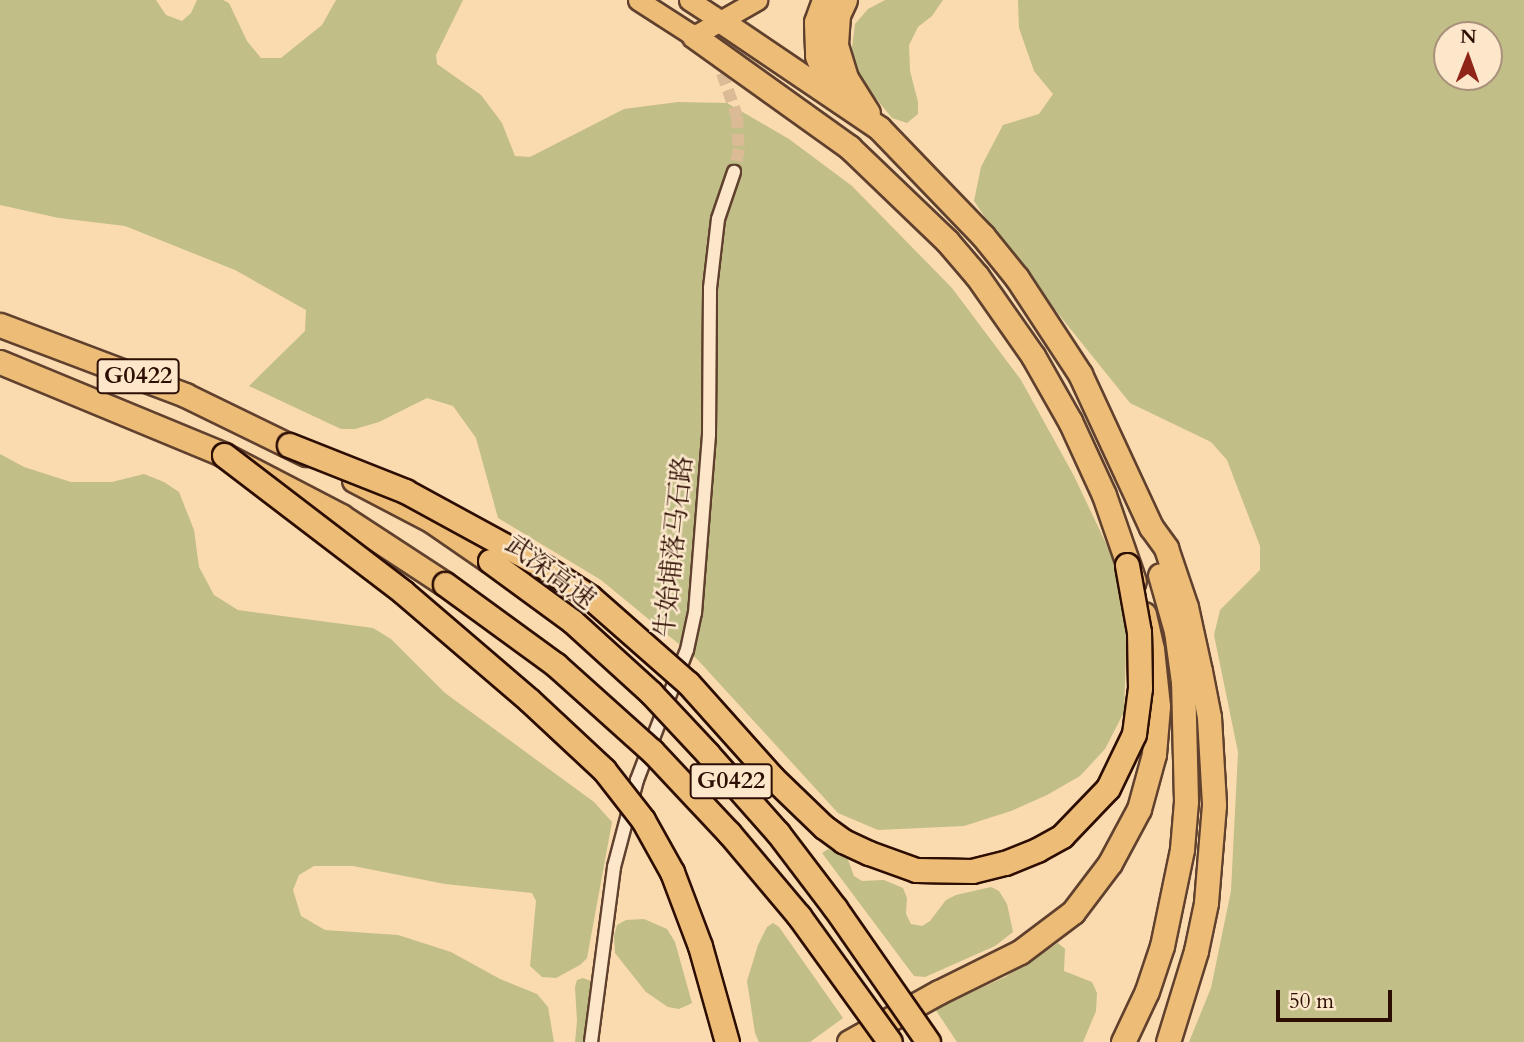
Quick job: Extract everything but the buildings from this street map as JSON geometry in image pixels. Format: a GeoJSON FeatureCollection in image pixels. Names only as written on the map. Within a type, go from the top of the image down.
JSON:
{"type":"FeatureCollection","features":[{"type":"Feature","properties":{"kind":"highway"},"geometry":{"type":"LineString","coordinates":[[824,0],[816,22],[817,56],[829,80],[983,236],[1051,326],[1080,374],[1151,527],[1166,548],[1186,607],[1209,717],[1213,762],[1213,848],[1196,951],[1168,1042]]}},
{"type":"Feature","properties":{"kind":"highway"},"geometry":{"type":"LineString","coordinates":[[845,0],[836,30],[839,61],[871,122]]}},
{"type":"Feature","properties":{"kind":"highway"},"geometry":{"type":"LineString","coordinates":[[721,20],[871,122]]}},
{"type":"Feature","properties":{"kind":"highway"},"geometry":{"type":"LineString","coordinates":[[694,36],[849,147],[947,241],[977,276],[1033,356],[1070,421],[1104,495],[1138,592],[1152,649],[1157,731],[1139,809],[1111,863],[1073,912],[1020,952],[849,1042]]}},
{"type":"Feature","properties":{"kind":"highway","name":"武深高速"},"geometry":{"type":"LineString","coordinates":[[10,328],[185,395],[289,445],[432,521],[572,621],[651,693],[778,833],[850,929],[928,1042]]}},
{"type":"Feature","properties":{"kind":"highway","name":"G0422"},"geometry":{"type":"LineString","coordinates":[[0,362],[224,455],[341,516],[445,584],[556,665],[652,751],[729,832],[799,916],[890,1042]]}},
{"type":"Feature","properties":{"kind":"highway"},"geometry":{"type":"LineString","coordinates":[[289,445],[405,491],[547,568],[590,597],[688,683],[772,777],[824,827],[843,841],[879,858],[916,870],[972,870],[1005,863],[1037,850],[1062,836],[1108,788],[1134,734],[1139,701],[1139,632],[1127,565]]}},
{"type":"Feature","properties":{"kind":"highway"},"geometry":{"type":"LineString","coordinates":[[224,455],[403,592],[529,700],[604,770],[643,820],[673,872],[700,946],[727,1042]]}},
{"type":"Feature","properties":{"kind":"highway"},"geometry":{"type":"LineString","coordinates":[[1123,1042],[1147,991],[1161,946],[1182,849],[1186,801],[1183,682],[1175,631],[1153,551],[1151,527]]}},
{"type":"Feature","properties":{"kind":"main road"},"geometry":{"type":"LineString","coordinates":[[638,0],[694,36],[757,0]]}},
{"type":"Feature","properties":{"kind":"main road"},"geometry":{"type":"LineString","coordinates":[[689,0],[721,20]]}},
{"type":"Feature","properties":{"kind":"street","name":"牛始埔落马石路"},"geometry":{"type":"LineString","coordinates":[[592,1042],[614,867],[636,780],[687,650],[695,613],[709,435],[710,288],[718,219],[734,172]]}},
{"type":"Feature","properties":{"kind":"shaded area"},"geometry":{"type":"Polygon","coordinates":[[[0,0],[156,0],[166,15],[182,21],[191,13],[197,0],[223,0],[229,3],[247,41],[261,58],[281,58],[322,25],[336,0],[463,0],[436,55],[437,64],[481,95],[502,123],[515,156],[530,157],[624,109],[678,102],[727,103],[789,139],[852,186],[952,288],[1021,380],[1074,476],[1120,573],[1127,620],[1124,712],[1105,749],[1080,776],[1047,795],[1011,811],[964,826],[878,830],[838,813],[697,659],[601,580],[498,518],[476,438],[453,406],[427,398],[379,422],[355,429],[341,429],[249,386],[305,331],[306,310],[235,270],[125,226],[59,218],[0,205],[0,0]]]}},
{"type":"Feature","properties":{"kind":"shaded area"},"geometry":{"type":"Polygon","coordinates":[[[885,0],[943,0],[932,16],[918,27],[909,45],[910,71],[918,102],[918,114],[907,123],[892,118],[874,96],[856,70],[852,48],[855,24],[868,9],[885,0]]]}},
{"type":"Feature","properties":{"kind":"shaded area"},"geometry":{"type":"Polygon","coordinates":[[[1018,0],[1524,0],[1524,1042],[1189,1042],[1211,988],[1231,891],[1238,752],[1214,635],[1220,610],[1260,570],[1260,546],[1227,460],[1211,442],[1130,403],[1011,255],[974,201],[981,167],[1003,125],[1039,114],[1053,94],[1034,71],[1019,28],[1018,0]]]}},
{"type":"Feature","properties":{"kind":"shaded area"},"geometry":{"type":"Polygon","coordinates":[[[0,454],[24,467],[71,482],[112,482],[144,474],[164,482],[179,492],[194,530],[199,567],[214,595],[238,610],[373,628],[391,639],[445,693],[594,802],[612,822],[587,958],[556,978],[542,977],[530,966],[536,901],[532,893],[445,884],[353,866],[314,866],[299,875],[293,890],[301,916],[325,930],[398,935],[451,952],[500,979],[537,994],[548,1007],[554,1042],[0,1042],[0,454]]]}},
{"type":"Feature","properties":{"kind":"shaded area"},"geometry":{"type":"Polygon","coordinates":[[[828,849],[847,857],[854,876],[862,881],[884,880],[903,888],[907,898],[906,914],[911,924],[922,926],[930,921],[946,900],[956,895],[991,887],[999,891],[1007,904],[1013,932],[995,946],[925,977],[914,976],[822,853],[828,849]]]}},
{"type":"Feature","properties":{"kind":"shaded area"},"geometry":{"type":"Polygon","coordinates":[[[644,919],[667,929],[675,942],[692,1003],[679,1009],[668,1007],[646,992],[615,953],[614,936],[617,925],[626,920],[644,919]]]}},
{"type":"Feature","properties":{"kind":"shaded area"},"geometry":{"type":"Polygon","coordinates":[[[773,923],[779,927],[843,1018],[810,1042],[759,1042],[755,1033],[747,981],[758,945],[767,927],[773,923]]]}},
{"type":"Feature","properties":{"kind":"shaded area"},"geometry":{"type":"Polygon","coordinates":[[[1058,943],[1065,949],[1064,971],[1092,982],[1097,993],[1096,1011],[1083,1042],[957,1042],[935,1009],[1005,977],[1058,943]]]}},
{"type":"Feature","properties":{"kind":"shaded area"},"geometry":{"type":"Polygon","coordinates":[[[583,978],[591,981],[594,987],[600,1042],[575,1042],[575,987],[577,980],[583,978]]]}},
{"type":"Feature","properties":{"kind":"tunnel"},"geometry":{"type":"LineString","coordinates":[[716,56],[737,116],[739,149],[734,172]]}}]}
